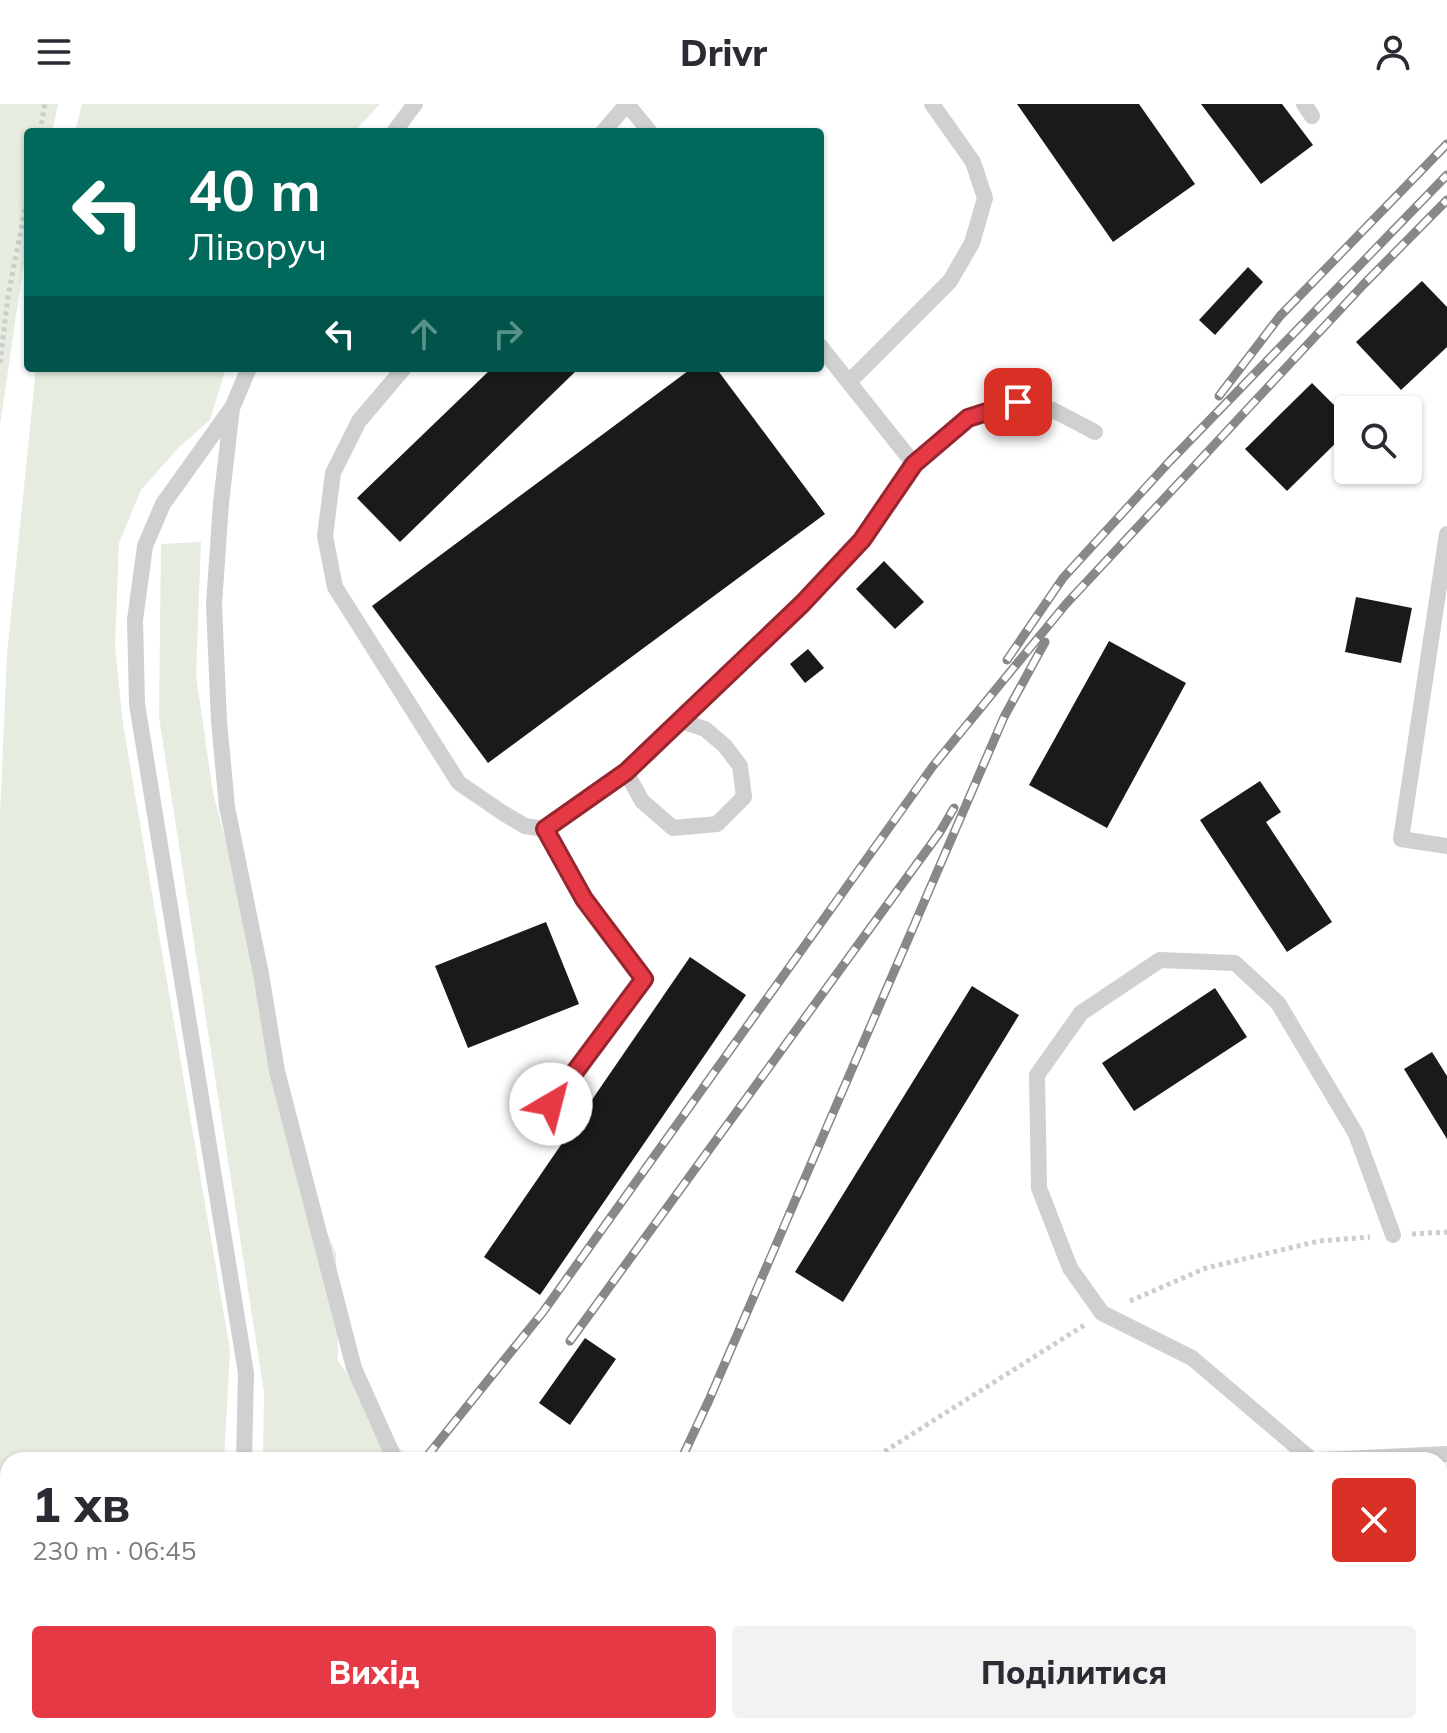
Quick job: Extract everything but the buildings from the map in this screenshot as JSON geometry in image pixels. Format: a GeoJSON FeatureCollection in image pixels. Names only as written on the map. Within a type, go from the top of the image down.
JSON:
{"type":"FeatureCollection","features":[{"type":"Feature","properties":{"kind":"lane"},"geometry":{"type":"LineString","coordinates":[[397,128],[415,104]]}},
{"type":"Feature","properties":{"kind":"lane"},"geometry":{"type":"LineString","coordinates":[[606,128],[627,104],[647,128]]}},
{"type":"Feature","properties":{"kind":"lane"},"geometry":{"type":"LineString","coordinates":[[849,382],[950,281],[972,243],[981,213],[985,198],[973,162],[932,104]]}},
{"type":"Feature","properties":{"kind":"lane"},"geometry":{"type":"LineString","coordinates":[[824,351],[914,464]]}},
{"type":"Feature","properties":{"kind":"lane"},"geometry":{"type":"LineString","coordinates":[[244,1452],[246,1373],[137,704],[135,620],[145,546],[163,504],[232,408],[247,372]]}},
{"type":"Feature","properties":{"kind":"lane"},"geometry":{"type":"LineString","coordinates":[[401,372],[359,421],[333,473],[325,536],[335,587],[459,783],[525,826],[545,829],[626,772],[802,604],[862,540],[914,464],[968,418],[1018,402],[1053,410],[1095,432]]}},
{"type":"Feature","properties":{"kind":"lane"},"geometry":{"type":"LineString","coordinates":[[232,408],[214,605],[219,721],[227,807],[277,1071],[307,1189],[354,1368],[391,1452]]}},
{"type":"Feature","properties":{"kind":"lane"},"geometry":{"type":"LineString","coordinates":[[1447,534],[1401,839],[1447,846]]}},
{"type":"Feature","properties":{"kind":"lane"},"geometry":{"type":"LineString","coordinates":[[626,772],[642,801],[673,828],[717,824],[744,797],[740,766],[725,746],[705,729],[681,721]]}},
{"type":"Feature","properties":{"kind":"lane"},"geometry":{"type":"LineString","coordinates":[[532,1128],[644,979],[584,899],[545,829]]}},
{"type":"Feature","properties":{"kind":"lane"},"geometry":{"type":"LineString","coordinates":[[1303,1452],[1192,1358],[1102,1313],[1070,1268],[1039,1188],[1037,1075],[1081,1013],[1160,960],[1235,963],[1278,1003],[1356,1134],[1393,1235]]}},
{"type":"Feature","properties":{"kind":"path"},"geometry":{"type":"LineString","coordinates":[[41,128],[45,104]]}},
{"type":"Feature","properties":{"kind":"path"},"geometry":{"type":"LineString","coordinates":[[0,363],[8,296],[24,214]]}},
{"type":"Feature","properties":{"kind":"shaded area"},"geometry":{"type":"Polygon","coordinates":[[[0,104],[58,104],[53,128],[24,128],[24,262],[0,425],[0,104]]]}},
{"type":"Feature","properties":{"kind":"shaded area"},"geometry":{"type":"Polygon","coordinates":[[[82,104],[380,104],[358,128],[76,128],[82,104]]]}},
{"type":"Feature","properties":{"kind":"shaded area"},"geometry":{"type":"Polygon","coordinates":[[[36,372],[225,372],[210,420],[180,446],[141,490],[119,543],[115,646],[123,724],[230,1350],[224,1452],[0,1452],[0,816],[7,655],[36,372]]]}},
{"type":"Feature","properties":{"kind":"shaded area"},"geometry":{"type":"Polygon","coordinates":[[[201,542],[196,675],[213,793],[254,950],[302,1176],[336,1253],[338,1361],[402,1452],[263,1452],[264,1392],[159,717],[161,544],[201,542]]]}},
{"type":"Feature","properties":{"kind":"railway"},"geometry":{"type":"LineString","coordinates":[[1219,396],[1280,316],[1447,144]]}},
{"type":"Feature","properties":{"kind":"railway"},"geometry":{"type":"LineString","coordinates":[[1007,660],[1063,578],[1170,461],[1447,175]]}},
{"type":"Feature","properties":{"kind":"railway"},"geometry":{"type":"LineString","coordinates":[[430,1452],[543,1312],[933,766],[1066,604],[1363,285],[1447,200]]}},
{"type":"Feature","properties":{"kind":"railway"},"geometry":{"type":"LineString","coordinates":[[685,1452],[1004,717],[1045,642]]}},
{"type":"Feature","properties":{"kind":"railway"},"geometry":{"type":"LineString","coordinates":[[570,1341],[940,832],[954,808]]}},
{"type":"Feature","properties":{"kind":"route"},"geometry":{"type":"LineString","coordinates":[[551,1104],[644,979],[584,899],[545,829],[626,772],[802,604],[862,540],[914,464],[968,418],[1018,402]]}}]}
